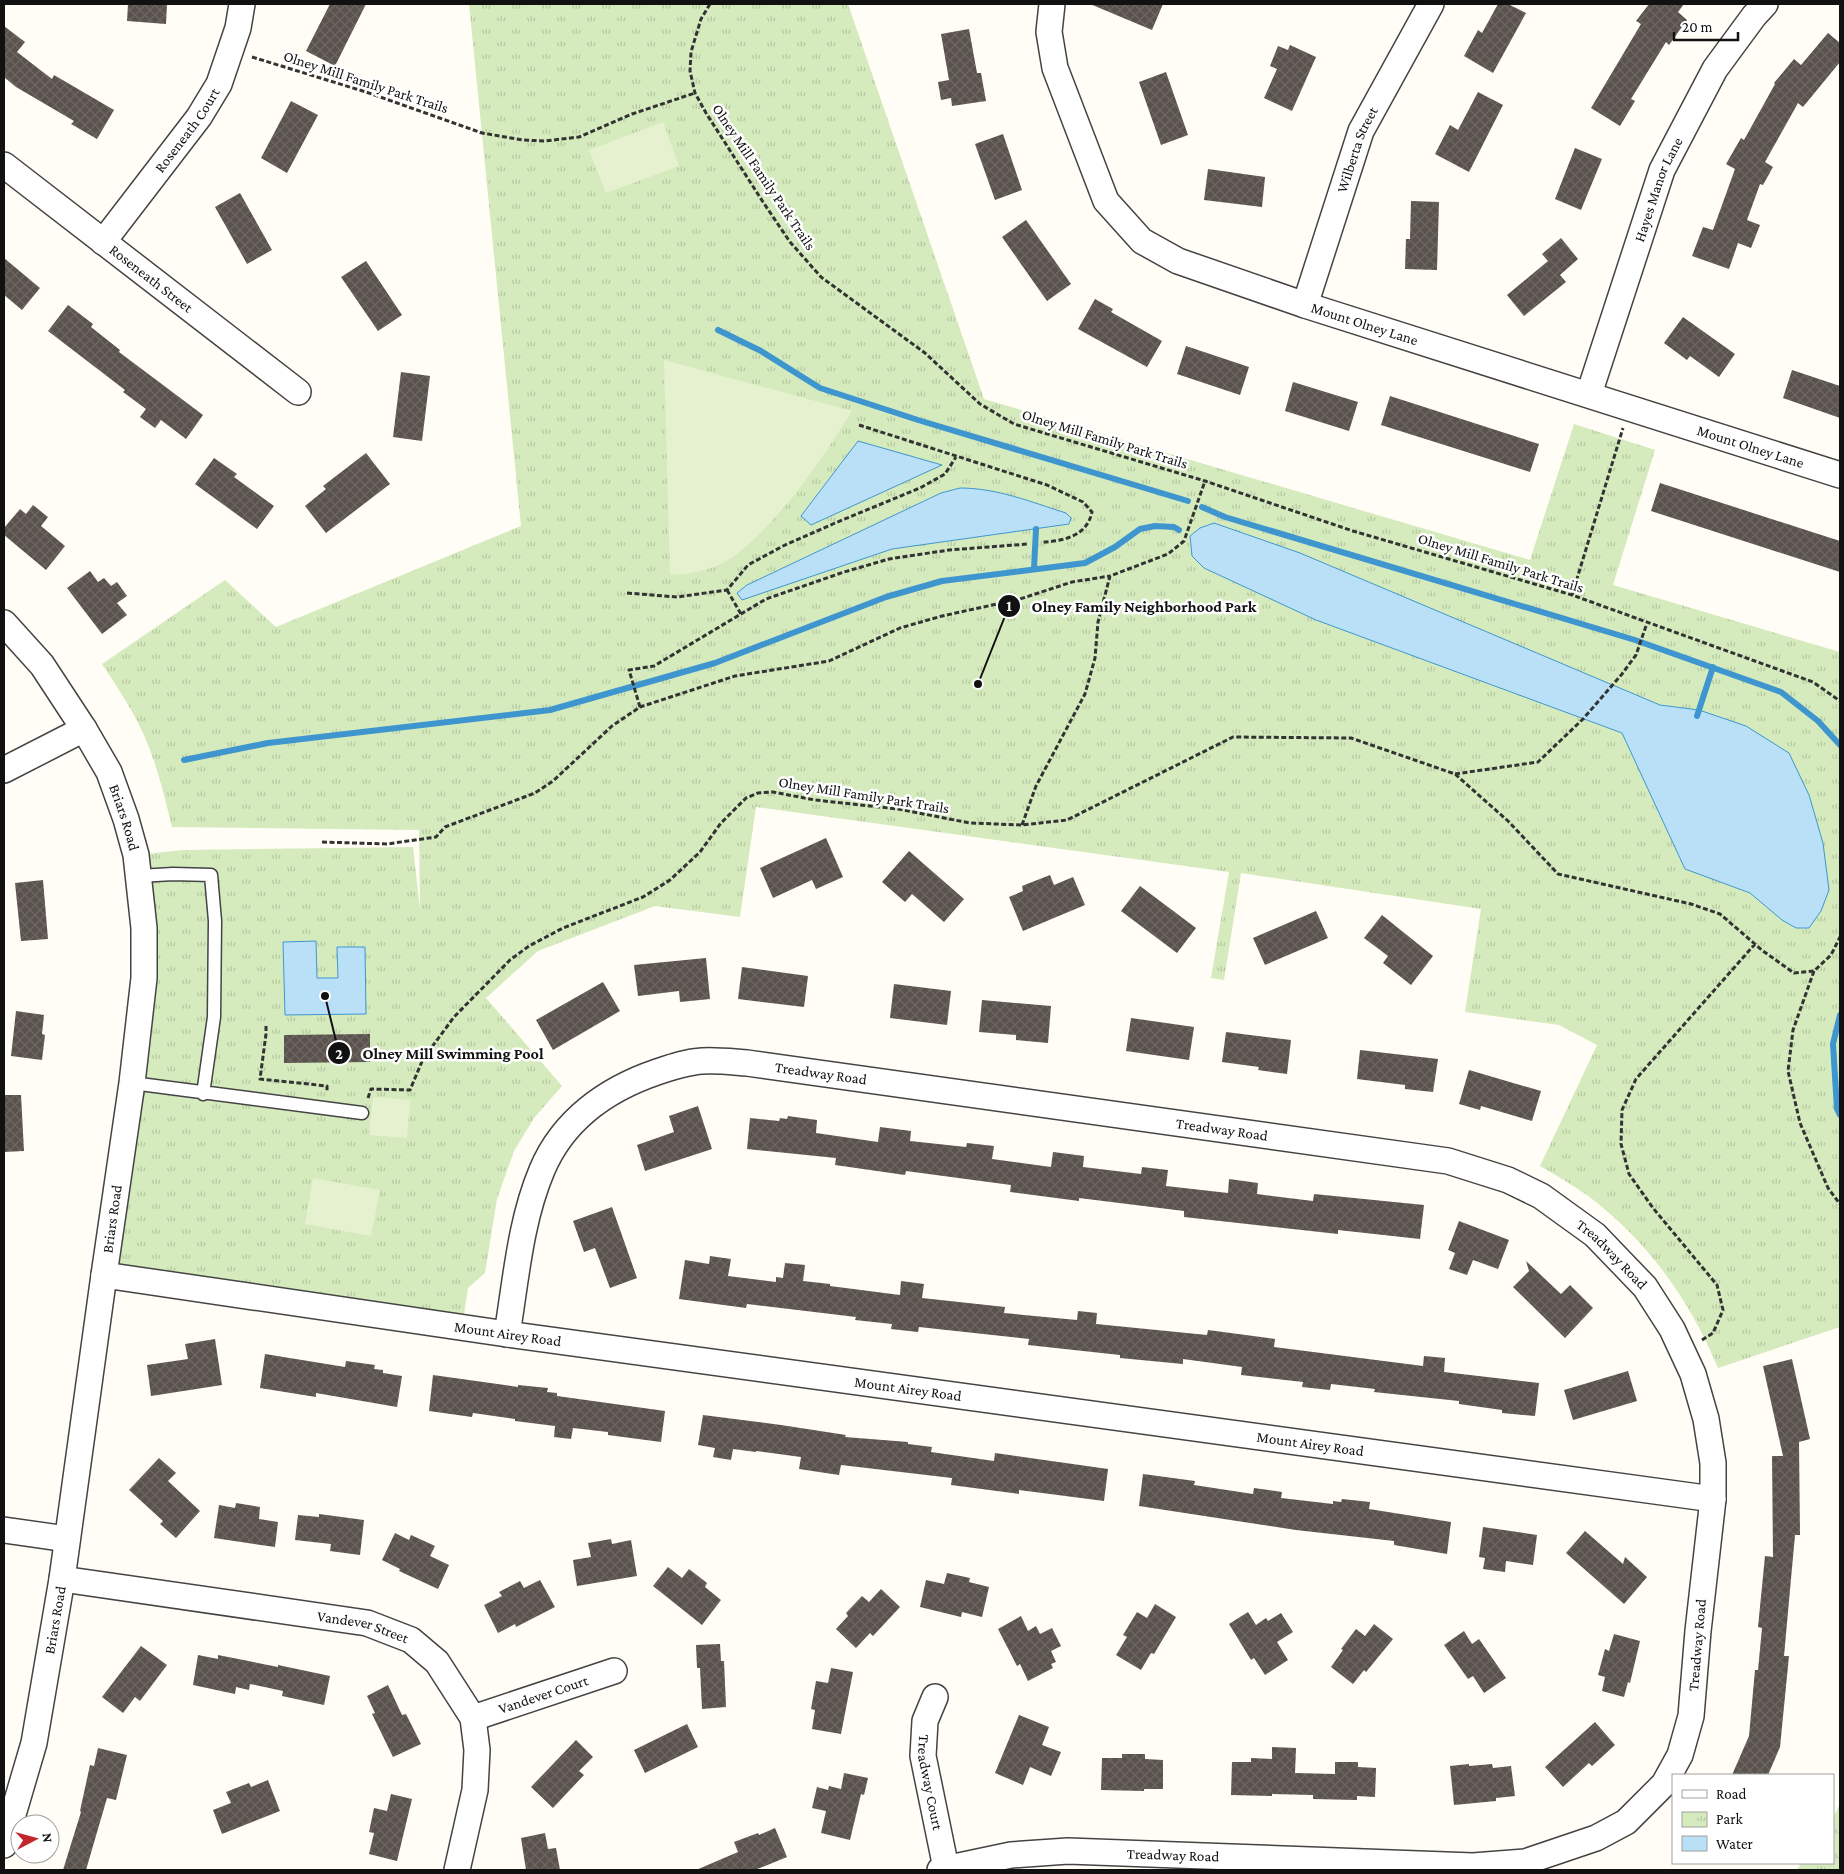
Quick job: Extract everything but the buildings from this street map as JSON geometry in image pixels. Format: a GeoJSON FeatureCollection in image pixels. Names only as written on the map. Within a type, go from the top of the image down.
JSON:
{"type":"FeatureCollection","features":[{"type":"Feature","properties":{"kind":"street","name":"Roseneath Court"},"geometry":{"type":"LineString","coordinates":[[103,242],[199,118],[219,84],[238,28],[242,4]]}},
{"type":"Feature","properties":{"kind":"street","name":"Mount Olney Lane"},"geometry":{"type":"LineString","coordinates":[[1052,4],[1049,32],[1055,68],[1106,201],[1142,242],[1178,261],[1305,305],[1840,475]]}},
{"type":"Feature","properties":{"kind":"street","name":"Wilberta Street"},"geometry":{"type":"LineString","coordinates":[[1305,305],[1361,131],[1431,4]]}},
{"type":"Feature","properties":{"kind":"street","name":"Hayes Manor Lane"},"geometry":{"type":"LineString","coordinates":[[1589,394],[1662,170],[1716,69],[1754,16],[1765,4]]}},
{"type":"Feature","properties":{"kind":"street","name":"Roseneath Street"},"geometry":{"type":"LineString","coordinates":[[4,165],[298,392]]}},
{"type":"Feature","properties":{"kind":"street","name":"Briars Road"},"geometry":{"type":"LineString","coordinates":[[4,623],[42,665],[84,729],[109,772],[126,819],[136,855],[144,928],[144,978],[132,1083],[62,1579],[34,1743],[4,1845]]}},
{"type":"Feature","properties":{"kind":"street"},"geometry":{"type":"LineString","coordinates":[[4,770],[84,729]]}},
{"type":"Feature","properties":{"kind":"street","name":"Treadway Road"},"geometry":{"type":"LineString","coordinates":[[507,1334],[527,1220],[542,1170],[555,1145],[573,1122],[615,1089],[676,1066],[702,1061],[756,1064],[1448,1161],[1508,1180],[1541,1196],[1595,1235],[1645,1287],[1672,1329],[1693,1374],[1706,1419],[1713,1463],[1713,1499],[1698,1631],[1691,1716],[1680,1755],[1664,1784],[1626,1822],[1596,1838],[1525,1862],[1473,1866],[1068,1851],[1011,1855],[943,1869]]}},
{"type":"Feature","properties":{"kind":"street","name":"Mount Airey Road"},"geometry":{"type":"LineString","coordinates":[[104,1275],[507,1334],[1713,1499]]}},
{"type":"Feature","properties":{"kind":"street"},"geometry":{"type":"LineString","coordinates":[[4,1530],[67,1539]]}},
{"type":"Feature","properties":{"kind":"street","name":"Vandever Street"},"geometry":{"type":"LineString","coordinates":[[62,1579],[367,1623],[411,1640],[437,1662],[472,1718],[477,1750],[475,1790],[456,1870]]}},
{"type":"Feature","properties":{"kind":"street","name":"Vandever Court"},"geometry":{"type":"LineString","coordinates":[[472,1718],[614,1671]]}},
{"type":"Feature","properties":{"kind":"street","name":"Treadway Court"},"geometry":{"type":"LineString","coordinates":[[935,1697],[925,1721],[923,1756],[943,1869]]}},
{"type":"Feature","properties":{"kind":"lane"},"geometry":{"type":"LineString","coordinates":[[139,876],[173,874],[211,875],[215,921],[214,1017],[203,1094]]}},
{"type":"Feature","properties":{"kind":"lane"},"geometry":{"type":"LineString","coordinates":[[132,1083],[203,1094],[234,1096],[362,1113]]}},
{"type":"Feature","properties":{"kind":"path","name":"Olney Mill Family Park Trails"},"geometry":{"type":"LineString","coordinates":[[710,4],[701,19],[691,52],[690,71],[695,93],[790,242],[821,277],[925,353],[980,404],[1014,424],[1205,481],[1353,531],[1572,595],[1813,682],[1840,701]]}},
{"type":"Feature","properties":{"kind":"path","name":"Olney Mill Family Park Trails"},"geometry":{"type":"LineString","coordinates":[[230,50],[366,92],[482,133],[523,140],[545,141],[579,137],[632,114],[695,93]]}},
{"type":"Feature","properties":{"kind":"path"},"geometry":{"type":"LineString","coordinates":[[1572,595],[1630,407]]}},
{"type":"Feature","properties":{"kind":"path"},"geometry":{"type":"LineString","coordinates":[[859,425],[1047,485],[1083,502],[1092,512],[1090,522],[1082,531],[1069,538],[1043,542]]}},
{"type":"Feature","properties":{"kind":"path"},"geometry":{"type":"LineString","coordinates":[[627,594],[677,597],[727,590],[748,565],[826,526],[920,488],[945,474],[956,457]]}},
{"type":"Feature","properties":{"kind":"path","name":"Olney Mill Family Park Trails"},"geometry":{"type":"LineString","coordinates":[[322,842],[387,844],[436,837],[445,827],[534,793],[552,781],[612,726],[640,707],[736,676],[829,661],[900,628],[942,616],[1020,599],[1072,582],[1110,576],[1168,554],[1184,541],[1205,481]]}},
{"type":"Feature","properties":{"kind":"path"},"geometry":{"type":"LineString","coordinates":[[640,707],[629,670],[654,666],[766,599],[844,572],[889,559],[949,550],[1028,544]]}},
{"type":"Feature","properties":{"kind":"path"},"geometry":{"type":"LineString","coordinates":[[1022,825],[1036,786],[1085,694],[1095,658],[1098,622],[1110,576]]}},
{"type":"Feature","properties":{"kind":"path"},"geometry":{"type":"LineString","coordinates":[[727,590],[741,614]]}},
{"type":"Feature","properties":{"kind":"path","name":"Olney Mill Family Park Trails"},"geometry":{"type":"LineString","coordinates":[[1455,774],[1538,762],[1583,719],[1622,674],[1636,654],[1647,623]]}},
{"type":"Feature","properties":{"kind":"path","name":"Olney Mill Family Park Trails"},"geometry":{"type":"LineString","coordinates":[[362,1113],[371,1088],[410,1090],[423,1059],[454,1017],[510,960],[529,946],[563,928],[643,897],[670,880],[700,852],[721,823],[746,798],[758,793],[773,792],[815,800],[898,809],[970,823],[1022,825],[1068,820],[1233,737],[1351,738],[1455,774],[1508,821],[1558,874],[1691,904],[1720,914],[1755,944],[1794,973],[1814,971]]}},
{"type":"Feature","properties":{"kind":"path"},"geometry":{"type":"LineString","coordinates":[[1840,937],[1831,955],[1814,971],[1793,1030],[1788,1071],[1800,1123],[1828,1188],[1840,1204]]}},
{"type":"Feature","properties":{"kind":"path"},"geometry":{"type":"LineString","coordinates":[[1682,1352],[1714,1333],[1723,1310],[1717,1285],[1653,1208],[1629,1174],[1621,1144],[1622,1110],[1636,1079],[1755,944]]}},
{"type":"Feature","properties":{"kind":"path"},"geometry":{"type":"LineString","coordinates":[[266,1026],[260,1079],[327,1086],[325,1108]]}},
{"type":"Feature","properties":{"kind":"green space"},"geometry":{"type":"Polygon","coordinates":[[[469,4],[848,4],[984,399],[1530,560],[1574,424],[1655,450],[1613,585],[1840,652],[1840,1327],[1718,1368],[1696,1322],[1655,1260],[1620,1223],[1594,1200],[1540,1166],[1597,1045],[1559,1025],[1465,1012],[1481,909],[1241,873],[1224,980],[1211,978],[1229,872],[756,807],[740,917],[655,906],[538,951],[486,998],[562,1086],[534,1118],[514,1151],[497,1199],[485,1273],[468,1288],[462,1328],[104,1275],[132,1083],[136,855],[183,850],[413,847],[420,909],[419,830],[172,827],[159,775],[144,734],[102,664],[225,580],[276,627],[521,526],[469,4]]]}},
{"type":"Feature","properties":{"kind":"green space"},"geometry":{"type":"Polygon","coordinates":[[[663,122],[679,166],[606,193],[589,150],[663,122]]]}},
{"type":"Feature","properties":{"kind":"green space"},"geometry":{"type":"Polygon","coordinates":[[[664,360],[852,411],[794,495],[752,541],[723,563],[694,572],[670,575],[664,360]]]}},
{"type":"Feature","properties":{"kind":"green space"},"geometry":{"type":"Polygon","coordinates":[[[373,1097],[410,1100],[407,1138],[369,1135],[373,1097]]]}},
{"type":"Feature","properties":{"kind":"green space"},"geometry":{"type":"Polygon","coordinates":[[[313,1178],[380,1190],[371,1236],[305,1224],[313,1178]]]}},
{"type":"Feature","properties":{"kind":"green space"},"geometry":{"type":"Polygon","coordinates":[[[1840,1804],[1840,1870],[1796,1870],[1801,1864],[1834,1864],[1834,1816],[1840,1804]]]}},
{"type":"Feature","properties":{"kind":"water"},"geometry":{"type":"Polygon","coordinates":[[[858,441],[942,465],[811,525],[801,516],[858,441]]]}},
{"type":"Feature","properties":{"kind":"water"},"geometry":{"type":"Polygon","coordinates":[[[960,488],[987,490],[1014,496],[1066,513],[1071,518],[1069,524],[892,549],[742,600],[737,593],[747,585],[941,493],[960,488]]]}},
{"type":"Feature","properties":{"kind":"water"},"geometry":{"type":"Polygon","coordinates":[[[1214,523],[1300,553],[1660,705],[1699,710],[1746,726],[1789,753],[1809,795],[1823,843],[1829,890],[1821,911],[1809,928],[1796,928],[1782,920],[1750,893],[1685,869],[1622,733],[1316,620],[1204,568],[1192,556],[1190,536],[1200,528],[1214,523]]]}},
{"type":"Feature","properties":{"kind":"water"},"geometry":{"type":"Polygon","coordinates":[[[316,941],[317,978],[338,978],[337,947],[365,947],[366,1014],[285,1015],[283,942],[316,941]]]}},
{"type":"Feature","properties":{"kind":"waterway"},"geometry":{"type":"LineString","coordinates":[[718,330],[761,351],[820,388],[918,420],[1188,501]]}},
{"type":"Feature","properties":{"kind":"waterway"},"geometry":{"type":"LineString","coordinates":[[1202,507],[1225,517],[1635,640],[1781,692],[1818,721],[1840,745]]}},
{"type":"Feature","properties":{"kind":"waterway"},"geometry":{"type":"LineString","coordinates":[[184,760],[268,743],[550,710],[715,663],[886,597],[942,581],[1085,563],[1115,547],[1140,529],[1155,526],[1174,527],[1179,530]]}},
{"type":"Feature","properties":{"kind":"waterway"},"geometry":{"type":"LineString","coordinates":[[1034,569],[1036,529]]}},
{"type":"Feature","properties":{"kind":"waterway"},"geometry":{"type":"LineString","coordinates":[[1697,716],[1713,667]]}},
{"type":"Feature","properties":{"kind":"waterway"},"geometry":{"type":"LineString","coordinates":[[1840,1015],[1833,1044],[1837,1109],[1840,1115]]}},
{"type":"Feature","properties":{"kind":"place","name":"Olney Family Neighborhood Park"},"geometry":{"type":"Point","coordinates":[978,684]}},
{"type":"Feature","properties":{"kind":"place","name":"Olney Mill Swimming Pool"},"geometry":{"type":"Point","coordinates":[325,996]}}]}
